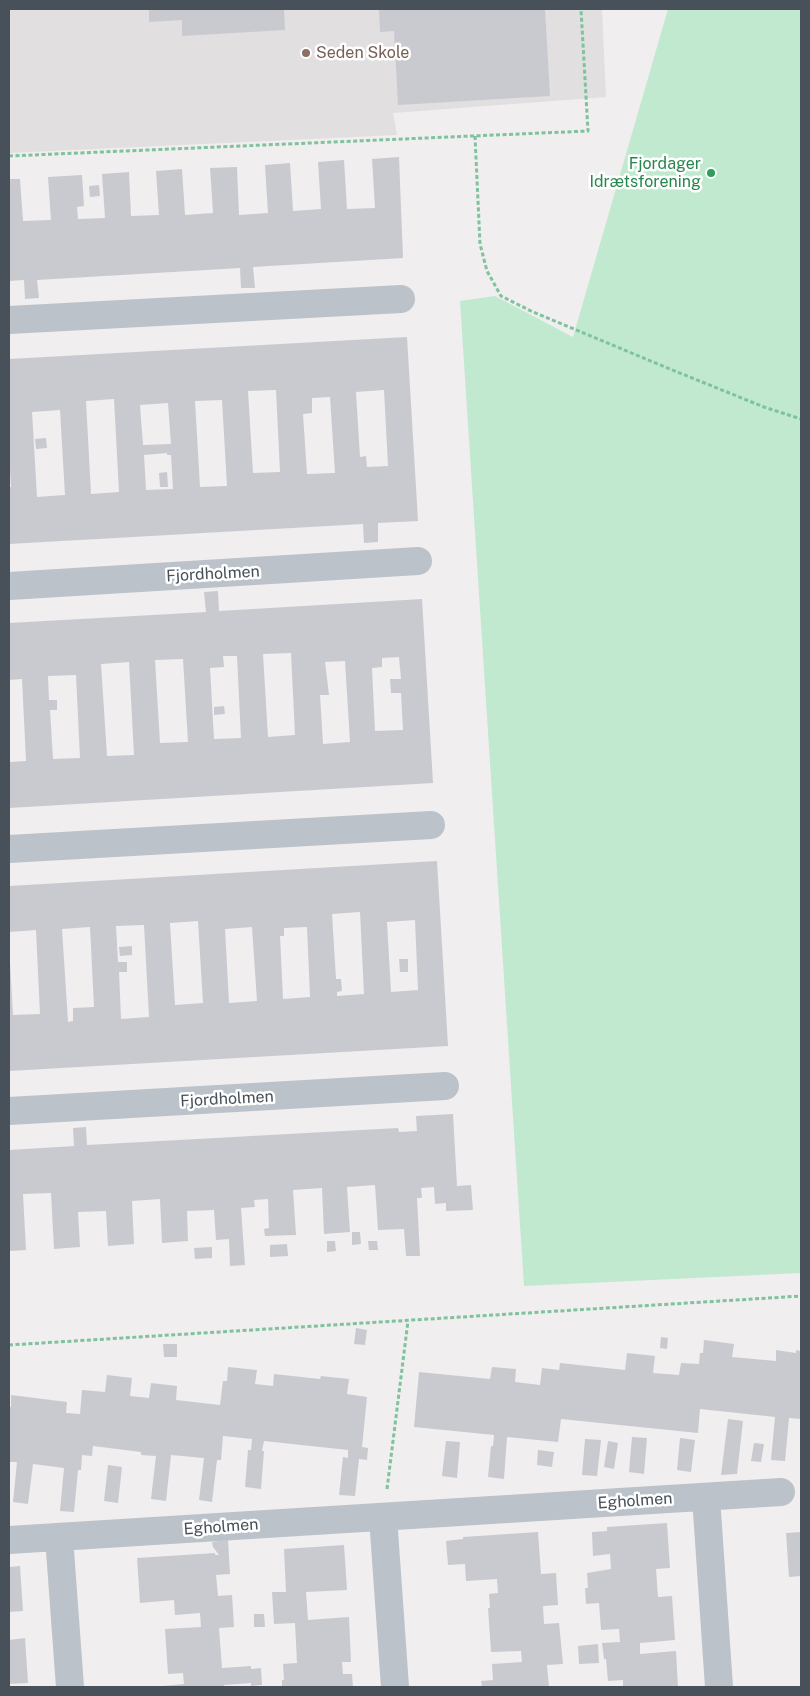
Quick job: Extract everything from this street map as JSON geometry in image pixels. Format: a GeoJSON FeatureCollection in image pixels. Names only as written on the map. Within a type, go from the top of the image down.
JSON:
{"type":"FeatureCollection","features":[{"type":"Feature","properties":{"kind":"street"},"geometry":{"type":"LineString","coordinates":[[9,320],[401,299]]}},
{"type":"Feature","properties":{"kind":"street","name":"Fjordholmen"},"geometry":{"type":"LineString","coordinates":[[9,586],[418,561]]}},
{"type":"Feature","properties":{"kind":"street"},"geometry":{"type":"LineString","coordinates":[[9,849],[431,825]]}},
{"type":"Feature","properties":{"kind":"street","name":"Fjordholmen"},"geometry":{"type":"LineString","coordinates":[[9,1111],[445,1086]]}},
{"type":"Feature","properties":{"kind":"street","name":"Egholmen"},"geometry":{"type":"LineString","coordinates":[[9,1540],[781,1492]]}},
{"type":"Feature","properties":{"kind":"street"},"geometry":{"type":"LineString","coordinates":[[706,1497],[720,1687]]}},
{"type":"Feature","properties":{"kind":"street"},"geometry":{"type":"LineString","coordinates":[[383,1517],[395,1687]]}},
{"type":"Feature","properties":{"kind":"street"},"geometry":{"type":"LineString","coordinates":[[59,1537],[70,1687]]}},
{"type":"Feature","properties":{"kind":"path"},"geometry":{"type":"LineString","coordinates":[[9,156],[588,131],[581,9]]}},
{"type":"Feature","properties":{"kind":"path"},"geometry":{"type":"LineString","coordinates":[[475,136],[480,244],[487,271],[501,296],[533,312],[665,367],[764,407],[801,419]]}},
{"type":"Feature","properties":{"kind":"path"},"geometry":{"type":"LineString","coordinates":[[9,1345],[801,1296]]}},
{"type":"Feature","properties":{"kind":"path"},"geometry":{"type":"LineString","coordinates":[[383,1517],[408,1320]]}},
{"type":"Feature","properties":{"kind":"shaded area","name":"Seden Skole"},"geometry":{"type":"Polygon","coordinates":[[[9,9],[602,9],[606,97],[393,113],[397,135],[9,153],[9,9]]]}},
{"type":"Feature","properties":{"kind":"green space"},"geometry":{"type":"Polygon","coordinates":[[[668,9],[801,9],[801,1273],[524,1286],[460,301],[495,296],[573,337],[668,9]]]}},
{"type":"Feature","properties":{"kind":"building"},"geometry":{"type":"Polygon","coordinates":[[[149,9],[284,9],[285,30],[182,36],[182,20],[149,22],[149,9]]]}},
{"type":"Feature","properties":{"kind":"building"},"geometry":{"type":"Polygon","coordinates":[[[379,9],[545,9],[550,96],[398,105],[394,31],[380,32],[379,9]]]}},
{"type":"Feature","properties":{"kind":"building"},"geometry":{"type":"Polygon","coordinates":[[[399,157],[403,258],[253,267],[255,288],[241,288],[240,268],[37,280],[39,298],[25,299],[24,280],[9,281],[9,179],[20,179],[23,221],[51,220],[48,177],[82,175],[84,206],[77,207],[78,219],[105,218],[102,174],[129,172],[131,216],[159,215],[156,171],[182,169],[185,215],[213,213],[210,168],[237,167],[239,215],[268,213],[265,165],[290,163],[293,211],[321,209],[318,162],[344,160],[347,209],[375,208],[372,159],[399,157]]]}},
{"type":"Feature","properties":{"kind":"building"},"geometry":{"type":"Polygon","coordinates":[[[99,185],[100,196],[90,197],[89,186],[99,185]]]}},
{"type":"Feature","properties":{"kind":"building"},"geometry":{"type":"Polygon","coordinates":[[[407,337],[418,521],[378,523],[378,542],[364,543],[363,524],[9,544],[9,487],[11,487],[9,359],[407,337]],[[276,390],[248,391],[253,473],[280,472],[276,390]],[[384,390],[356,392],[360,457],[366,456],[367,467],[388,466],[384,390]],[[330,397],[312,398],[312,413],[303,414],[307,474],[335,473],[330,397]],[[114,399],[86,401],[91,494],[119,492],[114,399]],[[222,400],[195,401],[200,487],[227,486],[222,400]],[[168,403],[140,405],[143,445],[171,444],[168,403]],[[60,410],[32,412],[37,497],[65,495],[60,410]],[[167,453],[144,455],[146,490],[173,489],[171,455],[167,455],[167,453]]]}},
{"type":"Feature","properties":{"kind":"building"},"geometry":{"type":"Polygon","coordinates":[[[46,438],[47,448],[36,449],[35,439],[46,438]]]}},
{"type":"Feature","properties":{"kind":"building"},"geometry":{"type":"Polygon","coordinates":[[[167,472],[168,487],[160,487],[159,473],[167,472]]]}},
{"type":"Feature","properties":{"kind":"building"},"geometry":{"type":"Polygon","coordinates":[[[218,591],[219,611],[422,599],[433,783],[9,808],[9,762],[26,761],[22,679],[9,680],[9,623],[206,612],[204,592],[218,591]],[[291,653],[263,654],[268,737],[295,735],[291,653]],[[223,656],[224,667],[210,668],[214,739],[241,738],[237,656],[223,656]],[[399,657],[382,658],[382,667],[372,668],[375,731],[403,730],[401,693],[391,693],[390,679],[401,679],[399,657]],[[183,659],[155,660],[160,743],[188,742],[183,659]],[[345,661],[325,662],[329,695],[320,695],[323,744],[350,742],[345,661]],[[129,662],[101,664],[107,756],[134,755],[129,662]],[[76,675],[48,676],[49,700],[57,700],[57,710],[50,710],[53,759],[80,758],[76,675]]]}},
{"type":"Feature","properties":{"kind":"building"},"geometry":{"type":"Polygon","coordinates":[[[224,706],[225,714],[214,715],[214,707],[224,706]]]}},
{"type":"Feature","properties":{"kind":"building"},"geometry":{"type":"Polygon","coordinates":[[[437,861],[448,1046],[9,1071],[9,962],[13,1015],[40,1014],[36,930],[9,932],[9,886],[437,861]],[[360,912],[332,914],[336,979],[341,979],[342,991],[337,992],[337,996],[364,994],[360,912]],[[415,920],[387,922],[391,992],[418,990],[415,920]],[[198,921],[170,923],[175,1005],[203,1003],[198,921]],[[144,925],[116,926],[118,962],[127,962],[127,972],[119,972],[121,1019],[149,1017],[144,925]],[[90,927],[62,929],[68,1022],[73,1021],[73,1008],[94,1007],[90,927]],[[252,927],[225,929],[229,1003],[257,1001],[252,927]],[[307,927],[284,928],[284,936],[280,936],[283,999],[310,997],[307,927]]]}},
{"type":"Feature","properties":{"kind":"building"},"geometry":{"type":"Polygon","coordinates":[[[132,946],[132,955],[120,956],[119,947],[132,946]]]}},
{"type":"Feature","properties":{"kind":"building"},"geometry":{"type":"Polygon","coordinates":[[[399,959],[408,959],[408,972],[400,972],[399,959]]]}},
{"type":"Feature","properties":{"kind":"building"},"geometry":{"type":"Polygon","coordinates":[[[453,1114],[457,1186],[471,1185],[473,1210],[446,1211],[446,1203],[435,1204],[434,1187],[421,1188],[422,1198],[417,1198],[420,1256],[406,1256],[404,1229],[378,1230],[375,1185],[347,1187],[350,1232],[324,1234],[322,1188],[293,1190],[296,1235],[265,1236],[264,1229],[269,1228],[268,1199],[254,1200],[255,1207],[241,1208],[245,1265],[230,1266],[229,1239],[216,1240],[214,1210],[187,1211],[188,1241],[162,1243],[160,1199],[132,1201],[134,1244],[108,1246],[106,1211],[78,1212],[80,1247],[54,1249],[51,1193],[23,1194],[26,1250],[9,1251],[9,1150],[74,1146],[73,1128],[86,1127],[87,1145],[398,1128],[399,1132],[417,1131],[416,1116],[453,1114]]]}},
{"type":"Feature","properties":{"kind":"building"},"geometry":{"type":"Polygon","coordinates":[[[352,1232],[360,1232],[361,1244],[352,1245],[352,1232]]]}},
{"type":"Feature","properties":{"kind":"building"},"geometry":{"type":"Polygon","coordinates":[[[327,1241],[335,1241],[336,1251],[327,1252],[327,1241]]]}},
{"type":"Feature","properties":{"kind":"building"},"geometry":{"type":"Polygon","coordinates":[[[368,1241],[377,1241],[378,1250],[369,1250],[368,1241]]]}},
{"type":"Feature","properties":{"kind":"building"},"geometry":{"type":"Polygon","coordinates":[[[287,1244],[288,1256],[270,1257],[270,1245],[287,1244]]]}},
{"type":"Feature","properties":{"kind":"building"},"geometry":{"type":"Polygon","coordinates":[[[212,1247],[212,1258],[195,1259],[194,1248],[212,1247]]]}},
{"type":"Feature","properties":{"kind":"building"},"geometry":{"type":"Polygon","coordinates":[[[356,1328],[367,1330],[365,1345],[354,1344],[356,1328]]]}},
{"type":"Feature","properties":{"kind":"building"},"geometry":{"type":"Polygon","coordinates":[[[661,1337],[668,1338],[667,1349],[660,1348],[661,1337]]]}},
{"type":"Feature","properties":{"kind":"building"},"geometry":{"type":"Polygon","coordinates":[[[704,1340],[734,1344],[732,1357],[776,1361],[776,1350],[796,1353],[796,1350],[801,1351],[801,1419],[789,1418],[785,1461],[771,1460],[775,1417],[700,1409],[698,1433],[561,1419],[558,1442],[507,1437],[504,1479],[488,1477],[494,1435],[414,1427],[419,1372],[490,1379],[492,1367],[516,1369],[515,1382],[540,1385],[542,1368],[559,1370],[560,1363],[625,1370],[627,1353],[655,1356],[653,1373],[679,1375],[681,1363],[699,1364],[700,1353],[703,1353],[704,1340]]]}},
{"type":"Feature","properties":{"kind":"building"},"geometry":{"type":"Polygon","coordinates":[[[163,1344],[177,1344],[177,1357],[164,1357],[163,1344]]]}},
{"type":"Feature","properties":{"kind":"building"},"geometry":{"type":"Polygon","coordinates":[[[228,1367],[257,1370],[255,1384],[273,1386],[274,1374],[320,1379],[321,1376],[349,1379],[347,1394],[367,1397],[362,1447],[368,1448],[367,1460],[359,1459],[355,1496],[339,1495],[343,1457],[348,1458],[348,1450],[264,1441],[261,1489],[245,1487],[248,1450],[251,1450],[252,1439],[223,1436],[221,1460],[217,1460],[212,1502],[199,1500],[204,1458],[171,1455],[166,1501],[151,1499],[156,1456],[141,1455],[141,1452],[93,1446],[92,1456],[82,1455],[81,1470],[78,1470],[74,1512],[60,1511],[64,1468],[33,1464],[28,1504],[13,1502],[17,1462],[9,1462],[9,1406],[11,1407],[11,1395],[67,1402],[66,1413],[80,1414],[82,1390],[105,1392],[107,1375],[132,1378],[130,1396],[149,1398],[151,1383],[177,1386],[176,1400],[220,1405],[223,1381],[227,1381],[228,1367]]]}},
{"type":"Feature","properties":{"kind":"building"},"geometry":{"type":"Polygon","coordinates":[[[728,1419],[743,1421],[737,1474],[721,1475],[728,1419]]]}},
{"type":"Feature","properties":{"kind":"building"},"geometry":{"type":"Polygon","coordinates":[[[632,1437],[647,1438],[644,1474],[629,1472],[632,1437]]]}},
{"type":"Feature","properties":{"kind":"building"},"geometry":{"type":"Polygon","coordinates":[[[680,1438],[695,1440],[691,1472],[677,1470],[680,1438]]]}},
{"type":"Feature","properties":{"kind":"building"},"geometry":{"type":"Polygon","coordinates":[[[585,1439],[601,1440],[597,1476],[582,1475],[585,1439]]]}},
{"type":"Feature","properties":{"kind":"building"},"geometry":{"type":"Polygon","coordinates":[[[446,1441],[460,1442],[457,1478],[442,1476],[446,1441]]]}},
{"type":"Feature","properties":{"kind":"building"},"geometry":{"type":"Polygon","coordinates":[[[608,1441],[618,1443],[614,1469],[604,1467],[608,1441]]]}},
{"type":"Feature","properties":{"kind":"building"},"geometry":{"type":"Polygon","coordinates":[[[754,1443],[764,1444],[761,1462],[751,1461],[754,1443]]]}},
{"type":"Feature","properties":{"kind":"building"},"geometry":{"type":"Polygon","coordinates":[[[538,1450],[554,1452],[552,1467],[537,1465],[538,1450]]]}},
{"type":"Feature","properties":{"kind":"building"},"geometry":{"type":"Polygon","coordinates":[[[108,1465],[122,1467],[118,1503],[104,1501],[108,1465]]]}},
{"type":"Feature","properties":{"kind":"building"},"geometry":{"type":"Polygon","coordinates":[[[667,1523],[670,1568],[656,1569],[658,1597],[672,1596],[675,1640],[640,1643],[640,1654],[676,1651],[678,1687],[623,1687],[623,1680],[608,1681],[602,1643],[620,1642],[619,1629],[601,1630],[599,1603],[586,1604],[585,1588],[588,1588],[587,1573],[611,1569],[610,1554],[593,1556],[592,1532],[607,1531],[607,1527],[667,1523]]]}},
{"type":"Feature","properties":{"kind":"building"},"geometry":{"type":"Polygon","coordinates":[[[538,1532],[541,1574],[556,1573],[558,1605],[543,1606],[544,1624],[559,1623],[563,1664],[547,1665],[549,1687],[482,1687],[481,1681],[493,1680],[492,1664],[522,1662],[521,1651],[491,1652],[489,1594],[498,1593],[497,1579],[466,1581],[465,1564],[448,1565],[446,1541],[463,1539],[463,1537],[538,1532]]]}},
{"type":"Feature","properties":{"kind":"building"},"geometry":{"type":"Polygon","coordinates":[[[801,1532],[801,1576],[789,1577],[786,1533],[801,1532]]]}},
{"type":"Feature","properties":{"kind":"building"},"geometry":{"type":"Polygon","coordinates":[[[228,1540],[230,1574],[216,1575],[218,1596],[232,1595],[234,1627],[219,1628],[222,1668],[251,1666],[251,1669],[261,1668],[262,1685],[251,1686],[251,1683],[224,1685],[224,1687],[163,1687],[184,1684],[183,1673],[168,1674],[165,1629],[201,1627],[200,1613],[175,1615],[174,1600],[140,1603],[137,1558],[215,1553],[215,1555],[219,1555],[212,1542],[228,1540]]]}},
{"type":"Feature","properties":{"kind":"building"},"geometry":{"type":"Polygon","coordinates":[[[344,1545],[347,1590],[306,1592],[308,1620],[349,1617],[351,1662],[342,1662],[343,1674],[352,1674],[353,1687],[282,1687],[282,1680],[284,1680],[283,1664],[297,1663],[295,1623],[274,1624],[272,1592],[286,1592],[284,1549],[344,1545]]]}},
{"type":"Feature","properties":{"kind":"building"},"geometry":{"type":"Polygon","coordinates":[[[20,1566],[23,1611],[9,1612],[9,1567],[20,1566]]]}},
{"type":"Feature","properties":{"kind":"building"},"geometry":{"type":"Polygon","coordinates":[[[254,1614],[264,1614],[265,1627],[254,1627],[254,1614]]]}},
{"type":"Feature","properties":{"kind":"building"},"geometry":{"type":"Polygon","coordinates":[[[25,1638],[28,1683],[9,1684],[9,1640],[25,1638]]]}},
{"type":"Feature","properties":{"kind":"building"},"geometry":{"type":"Polygon","coordinates":[[[598,1644],[599,1663],[579,1664],[578,1646],[598,1644]]]}},
{"type":"Feature","properties":{"kind":"place","name":"Seden Skole"},"geometry":{"type":"Point","coordinates":[306,53]}},
{"type":"Feature","properties":{"kind":"place","name":"Fjordager Idrætsforening"},"geometry":{"type":"Point","coordinates":[711,173]}}]}
